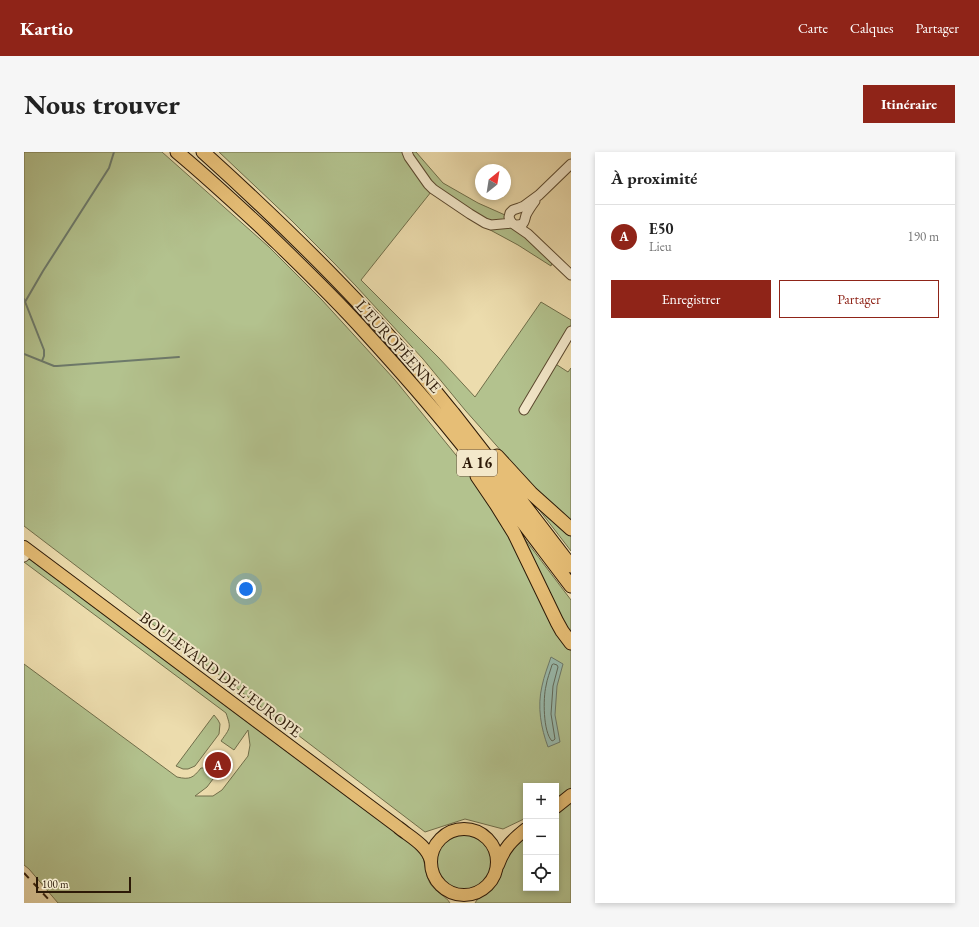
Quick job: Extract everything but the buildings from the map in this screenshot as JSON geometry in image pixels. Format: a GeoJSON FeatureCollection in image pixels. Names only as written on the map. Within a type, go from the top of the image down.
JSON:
{"type":"FeatureCollection","features":[{"type":"Feature","properties":{"kind":"highway","name":"L'EUROPÉENNE"},"geometry":{"type":"LineString","coordinates":[[178,152],[291,256],[346,311],[376,344],[466,450],[571,586]]}},
{"type":"Feature","properties":{"kind":"highway","name":"L'EUROPÉENNE"},"geometry":{"type":"LineString","coordinates":[[202,152],[314,256],[409,359],[571,566]]}},
{"type":"Feature","properties":{"kind":"highway"},"geometry":{"type":"LineString","coordinates":[[376,344],[463,457],[496,504],[517,540],[557,622],[571,643]]}},
{"type":"Feature","properties":{"kind":"highway"},"geometry":{"type":"LineString","coordinates":[[409,359],[455,406],[526,488],[571,529]]}},
{"type":"Feature","properties":{"kind":"main road","name":"BOULEVARD DE L'EUROPE"},"geometry":{"type":"LineString","coordinates":[[26,552],[398,826],[412,835],[422,838],[432,839],[444,835]]}},
{"type":"Feature","properties":{"kind":"main road"},"geometry":{"type":"LineString","coordinates":[[559,805],[571,795]]}},
{"type":"Feature","properties":{"kind":"main road","name":"BOULEVARD DE L'EUROPE"},"geometry":{"type":"LineString","coordinates":[[398,826],[423,847],[428,853],[431,861]]}},
{"type":"Feature","properties":{"kind":"main road"},"geometry":{"type":"LineString","coordinates":[[458,903],[434,877],[431,861],[434,848],[438,841],[444,835],[452,831],[462,829],[473,830],[493,839],[502,840],[510,839],[523,832]]}},
{"type":"Feature","properties":{"kind":"main road"},"geometry":{"type":"LineString","coordinates":[[473,903],[482,890],[492,881],[506,848],[523,832]]}},
{"type":"Feature","properties":{"kind":"main road"},"geometry":{"type":"LineString","coordinates":[[481,833],[494,847],[497,854],[498,866]]}},
{"type":"Feature","properties":{"kind":"main road"},"geometry":{"type":"LineString","coordinates":[[445,889],[455,894],[463,895],[472,894],[482,890]]}},
{"type":"Feature","properties":{"kind":"street"},"geometry":{"type":"LineString","coordinates":[[407,152],[409,158],[433,189],[470,214],[491,225],[522,224],[532,204],[539,195]]}},
{"type":"Feature","properties":{"kind":"street"},"geometry":{"type":"LineString","coordinates":[[571,164],[528,204],[514,209],[510,213],[509,218],[514,224],[526,231],[571,276]]}},
{"type":"Feature","properties":{"kind":"street"},"geometry":{"type":"LineString","coordinates":[[519,208],[524,211],[533,234],[539,244]]}},
{"type":"Feature","properties":{"kind":"street"},"geometry":{"type":"LineString","coordinates":[[524,410],[571,330]]}},
{"type":"Feature","properties":{"kind":"green space"},"geometry":{"type":"Polygon","coordinates":[[[24,152],[162,152],[269,247],[322,300],[395,380],[473,476],[513,539],[571,647],[571,788],[559,797],[559,783],[523,783],[523,819],[503,829],[465,819],[425,832],[24,526],[24,152]]]}},
{"type":"Feature","properties":{"kind":"green space"},"geometry":{"type":"Polygon","coordinates":[[[219,152],[416,152],[443,183],[478,203],[505,215],[552,262],[551,266],[518,245],[481,225],[431,192],[361,280],[439,358],[475,397],[541,302],[571,320],[571,328],[551,361],[568,372],[571,368],[571,551],[537,507],[519,471],[465,410],[423,359],[334,263],[219,152]]]}},
{"type":"Feature","properties":{"kind":"green space"},"geometry":{"type":"Polygon","coordinates":[[[505,513],[571,600],[571,637],[505,513]]]}},
{"type":"Feature","properties":{"kind":"green space"},"geometry":{"type":"Polygon","coordinates":[[[24,551],[410,841],[419,850],[422,856],[430,883],[450,903],[58,903],[24,865],[24,664],[177,777],[191,777],[201,768],[205,768],[216,775],[207,787],[195,796],[213,796],[222,790],[248,756],[250,745],[248,730],[234,750],[221,741],[227,733],[229,727],[226,713],[24,562],[24,551]]]}},
{"type":"Feature","properties":{"kind":"green space"},"geometry":{"type":"Polygon","coordinates":[[[214,715],[220,724],[219,734],[195,766],[188,769],[183,769],[176,766],[214,715]]]}},
{"type":"Feature","properties":{"kind":"green space"},"geometry":{"type":"Polygon","coordinates":[[[571,802],[571,903],[475,903],[499,880],[503,868],[504,857],[523,840],[523,891],[559,891],[559,812],[571,802]]]}},
{"type":"Feature","properties":{"kind":"green space"},"geometry":{"type":"Polygon","coordinates":[[[458,832],[470,832],[485,840],[493,855],[493,867],[485,882],[470,890],[458,890],[443,882],[435,867],[435,855],[443,840],[458,832]]]}},
{"type":"Feature","properties":{"kind":"water"},"geometry":{"type":"Polygon","coordinates":[[[551,657],[563,664],[557,686],[555,715],[560,742],[548,747],[543,732],[540,702],[543,682],[551,657]]]}},
{"type":"Feature","properties":{"kind":"waterway"},"geometry":{"type":"LineString","coordinates":[[25,302],[43,271],[109,168],[114,152]]}},
{"type":"Feature","properties":{"kind":"waterway"},"geometry":{"type":"LineString","coordinates":[[24,299],[44,350],[42,361]]}},
{"type":"Feature","properties":{"kind":"waterway"},"geometry":{"type":"LineString","coordinates":[[24,354],[54,366],[179,357]]}},
{"type":"Feature","properties":{"kind":"railway"},"geometry":{"type":"LineString","coordinates":[[24,873],[52,903]]}},
{"type":"Feature","properties":{"kind":"place","name":"E50"},"geometry":{"type":"Point","coordinates":[218,765]}}]}
